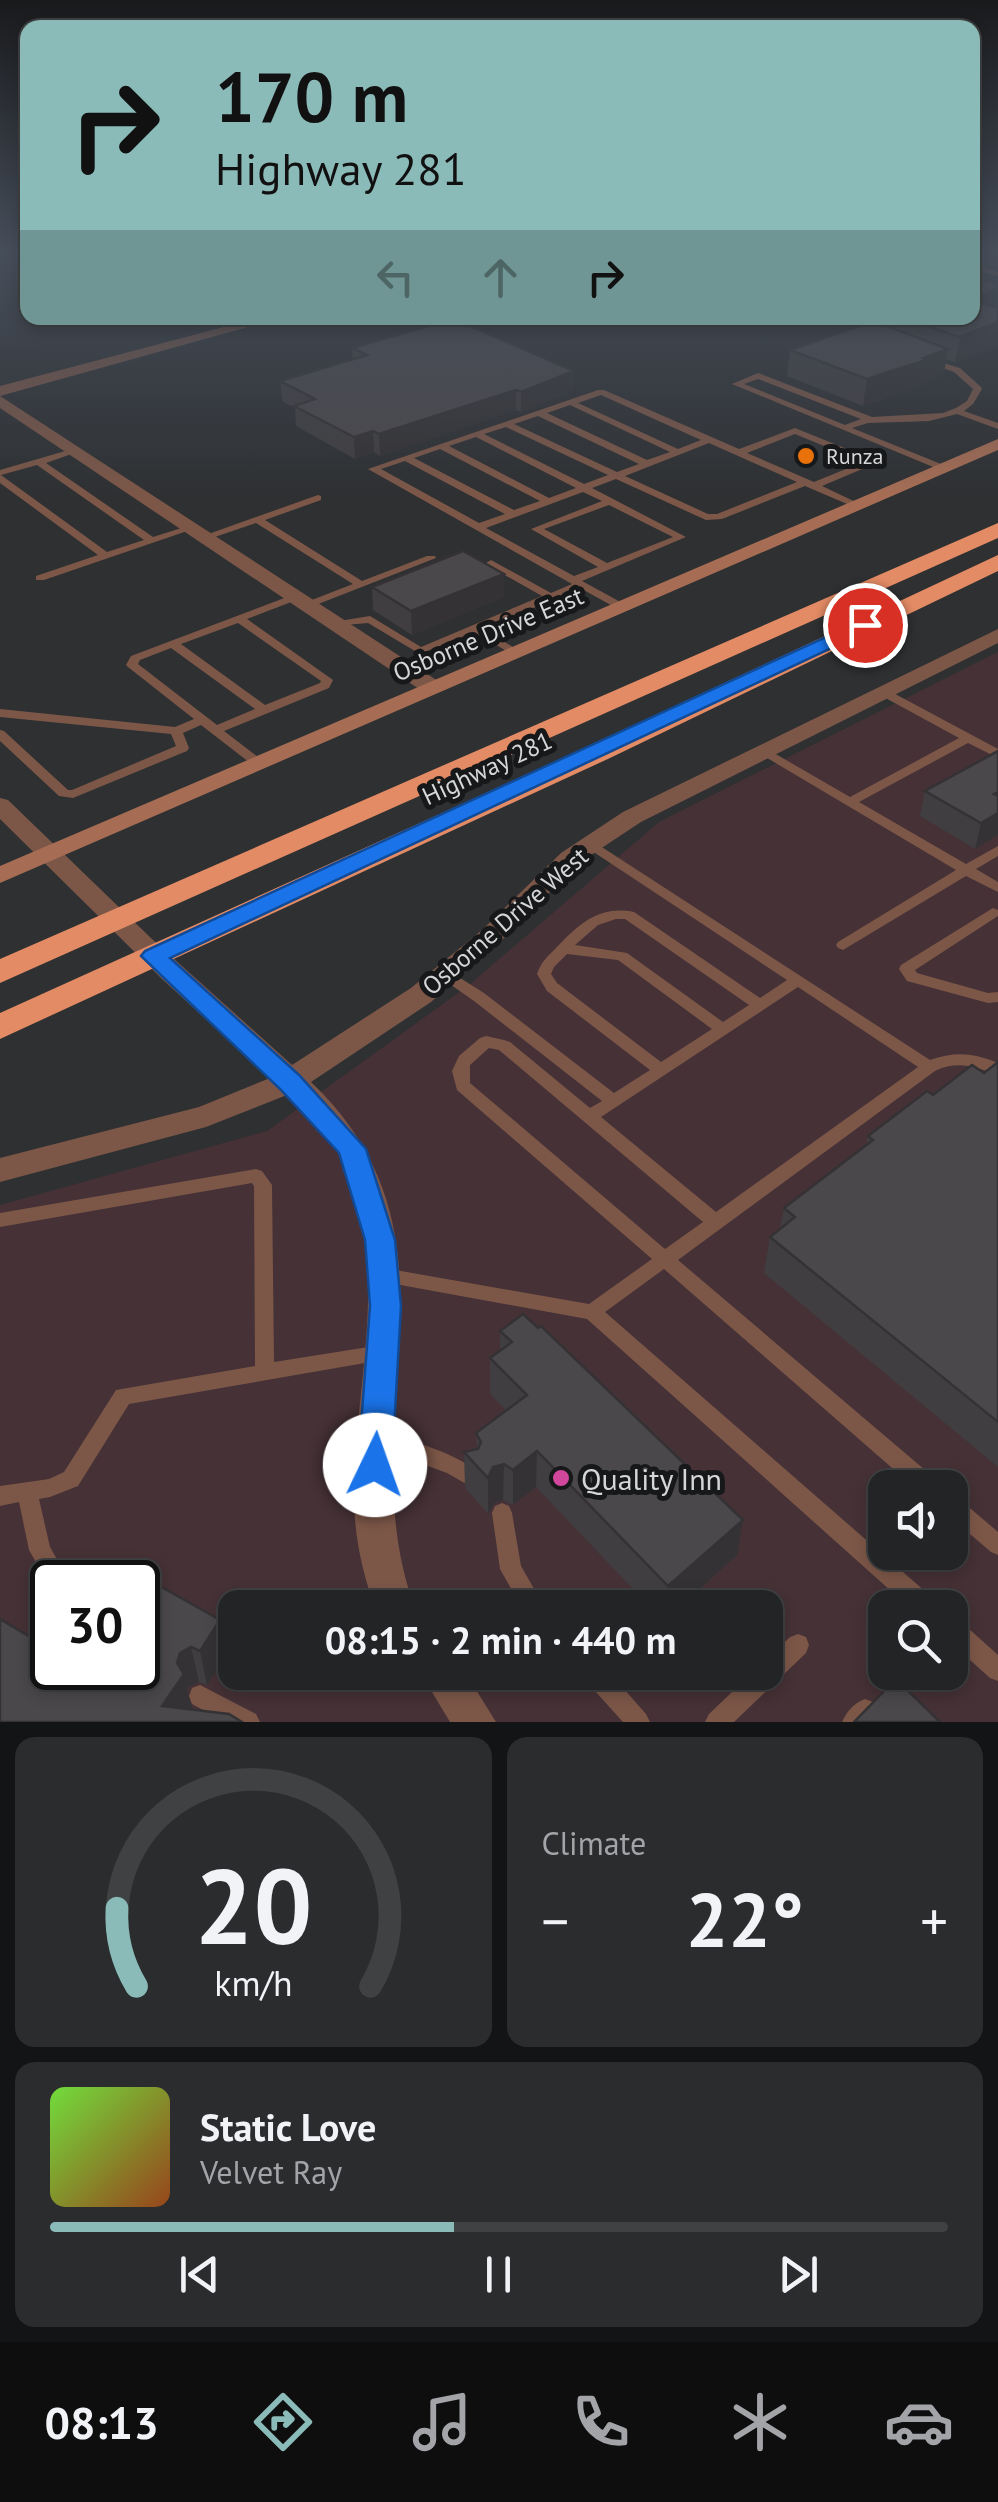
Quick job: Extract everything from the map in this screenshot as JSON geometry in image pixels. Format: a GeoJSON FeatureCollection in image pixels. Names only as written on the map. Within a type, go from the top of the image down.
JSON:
{"type":"FeatureCollection","features":[{"type":"Feature","properties":{"kind":"highway","name":"Highway 281"},"geometry":{"type":"LineString","coordinates":[[0,972],[998,530]]}},
{"type":"Feature","properties":{"kind":"highway","name":"Highway 281"},"geometry":{"type":"LineString","coordinates":[[0,1027],[582,760],[998,562]]}},
{"type":"Feature","properties":{"kind":"street"},"geometry":{"type":"LineString","coordinates":[[0,391],[208,335]]}},
{"type":"Feature","properties":{"kind":"street"},"geometry":{"type":"LineString","coordinates":[[0,401],[433,688]]}},
{"type":"Feature","properties":{"kind":"street","name":"Osborne Drive East"},"geometry":{"type":"LineString","coordinates":[[0,875],[998,444]]}},
{"type":"Feature","properties":{"kind":"street","name":"Osborne Drive West"},"geometry":{"type":"LineString","coordinates":[[0,1170],[206,1116],[290,1082],[382,1023],[444,975],[491,936],[570,858],[632,817],[998,635]]}},
{"type":"Feature","properties":{"kind":"street"},"geometry":{"type":"LineString","coordinates":[[0,805],[115,921],[290,1082],[352,1149],[380,1240],[386,1306],[372,1518],[377,1563],[388,1590]]}},
{"type":"Feature","properties":{"kind":"street"},"geometry":{"type":"LineString","coordinates":[[452,1690],[473,1721]]}},
{"type":"Feature","properties":{"kind":"lane"},"geometry":{"type":"LineString","coordinates":[[845,428],[868,419],[936,417],[956,411],[975,396],[978,388],[957,370],[911,354]]}},
{"type":"Feature","properties":{"kind":"lane"},"geometry":{"type":"LineString","coordinates":[[868,419],[758,376],[736,384],[943,468]]}},
{"type":"Feature","properties":{"kind":"lane"},"geometry":{"type":"LineString","coordinates":[[622,607],[372,469],[600,392],[857,505]]}},
{"type":"Feature","properties":{"kind":"lane"},"geometry":{"type":"LineString","coordinates":[[570,402],[678,452]]}},
{"type":"Feature","properties":{"kind":"lane"},"geometry":{"type":"LineString","coordinates":[[956,411],[998,426]]}},
{"type":"Feature","properties":{"kind":"lane"},"geometry":{"type":"LineString","coordinates":[[539,413],[647,464]]}},
{"type":"Feature","properties":{"kind":"lane"},"geometry":{"type":"LineString","coordinates":[[506,424],[706,517],[718,517],[871,462],[795,430],[738,453]]}},
{"type":"Feature","properties":{"kind":"lane"},"geometry":{"type":"LineString","coordinates":[[337,624],[370,619],[420,651],[681,537],[476,434]]}},
{"type":"Feature","properties":{"kind":"lane"},"geometry":{"type":"LineString","coordinates":[[478,527],[709,440]]}},
{"type":"Feature","properties":{"kind":"lane"},"geometry":{"type":"LineString","coordinates":[[440,446],[548,501]]}},
{"type":"Feature","properties":{"kind":"lane"},"geometry":{"type":"LineString","coordinates":[[0,476],[75,451]]}},
{"type":"Feature","properties":{"kind":"lane"},"geometry":{"type":"LineString","coordinates":[[406,458],[513,514]]}},
{"type":"Feature","properties":{"kind":"lane"},"geometry":{"type":"LineString","coordinates":[[38,462],[152,541]]}},
{"type":"Feature","properties":{"kind":"lane"},"geometry":{"type":"LineString","coordinates":[[0,476],[106,556]]}},
{"type":"Feature","properties":{"kind":"lane"},"geometry":{"type":"LineString","coordinates":[[40,578],[152,541],[257,519],[318,498]]}},
{"type":"Feature","properties":{"kind":"lane"},"geometry":{"type":"LineString","coordinates":[[607,567],[536,529],[610,501]]}},
{"type":"Feature","properties":{"kind":"lane"},"geometry":{"type":"LineString","coordinates":[[257,519],[362,585]]}},
{"type":"Feature","properties":{"kind":"lane"},"geometry":{"type":"LineString","coordinates":[[258,763],[132,665],[135,658],[238,618],[362,585],[431,558]]}},
{"type":"Feature","properties":{"kind":"lane"},"geometry":{"type":"LineString","coordinates":[[491,564],[551,597]]}},
{"type":"Feature","properties":{"kind":"lane"},"geometry":{"type":"LineString","coordinates":[[216,730],[325,685],[327,680],[238,618]]}},
{"type":"Feature","properties":{"kind":"lane"},"geometry":{"type":"LineString","coordinates":[[475,628],[515,652]]}},
{"type":"Feature","properties":{"kind":"lane"},"geometry":{"type":"LineString","coordinates":[[174,644],[264,710]]}},
{"type":"Feature","properties":{"kind":"lane"},"geometry":{"type":"LineString","coordinates":[[884,692],[998,754]]}},
{"type":"Feature","properties":{"kind":"lane"},"geometry":{"type":"LineString","coordinates":[[0,712],[176,732],[203,720]]}},
{"type":"Feature","properties":{"kind":"lane"},"geometry":{"type":"LineString","coordinates":[[0,734],[64,794],[73,794],[183,748],[176,732]]}},
{"type":"Feature","properties":{"kind":"lane"},"geometry":{"type":"LineString","coordinates":[[850,802],[968,738]]}},
{"type":"Feature","properties":{"kind":"lane"},"geometry":{"type":"LineString","coordinates":[[763,752],[998,888]]}},
{"type":"Feature","properties":{"kind":"lane"},"geometry":{"type":"LineString","coordinates":[[591,844],[929,1067]]}},
{"type":"Feature","properties":{"kind":"lane"},"geometry":{"type":"LineString","coordinates":[[843,944],[998,850]]}},
{"type":"Feature","properties":{"kind":"lane"},"geometry":{"type":"LineString","coordinates":[[996,913],[906,969],[912,977],[988,998],[998,997]]}},
{"type":"Feature","properties":{"kind":"lane"},"geometry":{"type":"LineString","coordinates":[[661,1070],[548,982],[544,974],[546,966],[593,920],[604,914],[629,915],[760,1006]]}},
{"type":"Feature","properties":{"kind":"lane"},"geometry":{"type":"LineString","coordinates":[[566,950],[622,956],[724,1029]]}},
{"type":"Feature","properties":{"kind":"lane"},"geometry":{"type":"LineString","coordinates":[[444,975],[480,997],[614,1101]]}},
{"type":"Feature","properties":{"kind":"lane"},"geometry":{"type":"LineString","coordinates":[[591,1116],[798,980]]}},
{"type":"Feature","properties":{"kind":"lane"},"geometry":{"type":"LineString","coordinates":[[717,1224],[504,1046],[486,1042],[463,1060],[458,1074],[463,1086],[909,1470]]}},
{"type":"Feature","properties":{"kind":"lane"},"geometry":{"type":"LineString","coordinates":[[592,1312],[929,1067],[942,1060],[961,1058],[998,1069]]}},
{"type":"Feature","properties":{"kind":"lane"},"geometry":{"type":"LineString","coordinates":[[0,1220],[256,1176],[263,1185],[265,1372]]}},
{"type":"Feature","properties":{"kind":"lane"},"geometry":{"type":"LineString","coordinates":[[383,1275],[592,1312],[908,1590]]}},
{"type":"Feature","properties":{"kind":"lane"},"geometry":{"type":"LineString","coordinates":[[0,1496],[71,1480],[123,1396],[382,1353]]}},
{"type":"Feature","properties":{"kind":"lane"},"geometry":{"type":"LineString","coordinates":[[376,1438],[454,1466],[468,1476]]}},
{"type":"Feature","properties":{"kind":"lane"},"geometry":{"type":"LineString","coordinates":[[27,1492],[40,1550],[46,1560]]}},
{"type":"Feature","properties":{"kind":"lane"},"geometry":{"type":"LineString","coordinates":[[502,1514],[510,1568],[523,1590]]}},
{"type":"Feature","properties":{"kind":"lane"},"geometry":{"type":"LineString","coordinates":[[968,1519],[998,1545]]}},
{"type":"Feature","properties":{"kind":"lane"},"geometry":{"type":"LineString","coordinates":[[717,1722],[798,1644]]}},
{"type":"Feature","properties":{"kind":"lane"},"geometry":{"type":"LineString","coordinates":[[968,1644],[998,1670]]}},
{"type":"Feature","properties":{"kind":"lane"},"geometry":{"type":"LineString","coordinates":[[609,1690],[638,1722]]}},
{"type":"Feature","properties":{"kind":"lane"},"geometry":{"type":"LineString","coordinates":[[200,1696],[248,1722]]}},
{"type":"Feature","properties":{"kind":"shaded area"},"geometry":{"type":"Polygon","coordinates":[[[998,652],[998,1722],[0,1722],[0,1205],[267,1131],[469,985],[659,822],[998,652]]]}},
{"type":"Feature","properties":{"kind":"building"},"geometry":{"type":"Polygon","coordinates":[[[396,335],[492,335],[574,371],[521,392],[516,390],[379,434],[373,431],[354,437],[294,406],[315,399],[280,381],[367,355],[352,348],[396,335]]]}},
{"type":"Feature","properties":{"kind":"building"},"geometry":{"type":"Polygon","coordinates":[[[832,335],[911,335],[948,349],[867,379],[790,350],[832,335]]]}},
{"type":"Feature","properties":{"kind":"building"},"geometry":{"type":"Polygon","coordinates":[[[463,551],[504,574],[411,611],[372,587],[463,551]]]}},
{"type":"Feature","properties":{"kind":"building"},"geometry":{"type":"Polygon","coordinates":[[[998,751],[998,792],[994,794],[998,796],[998,813],[981,823],[925,791],[998,751]]]}},
{"type":"Feature","properties":{"kind":"building"},"geometry":{"type":"Polygon","coordinates":[[[998,1062],[998,1422],[770,1237],[795,1217],[784,1208],[873,1140],[868,1136],[927,1091],[933,1095],[972,1065],[984,1073],[998,1062]]]}},
{"type":"Feature","properties":{"kind":"building","name":"Quality Inn"},"geometry":{"type":"Polygon","coordinates":[[[523,1314],[538,1328],[541,1326],[743,1520],[668,1586],[537,1451],[513,1470],[504,1464],[493,1467],[488,1478],[464,1452],[478,1449],[481,1442],[476,1433],[527,1395],[490,1358],[512,1342],[500,1331],[523,1314]]]}},
{"type":"Feature","properties":{"kind":"building"},"geometry":{"type":"Polygon","coordinates":[[[160,1586],[218,1619],[200,1651],[191,1647],[180,1653],[177,1663],[184,1674],[162,1706],[229,1714],[242,1722],[0,1722],[0,1619],[30,1637],[30,1690],[160,1690],[160,1586]]]}},
{"type":"Feature","properties":{"kind":"building"},"geometry":{"type":"Polygon","coordinates":[[[885,1690],[907,1690],[940,1722],[854,1722],[885,1690]]]}},
{"type":"Feature","properties":{"kind":"place","name":"Runza"},"geometry":{"type":"Point","coordinates":[806,456]}},
{"type":"Feature","properties":{"kind":"place","name":"Quality Inn"},"geometry":{"type":"Point","coordinates":[561,1478]}},
{"type":"Feature","properties":{"kind":"route"},"geometry":{"type":"LineString","coordinates":[[375,1465],[386,1306],[380,1240],[352,1149],[290,1082],[154,956],[600,752],[865,625]]}}]}
